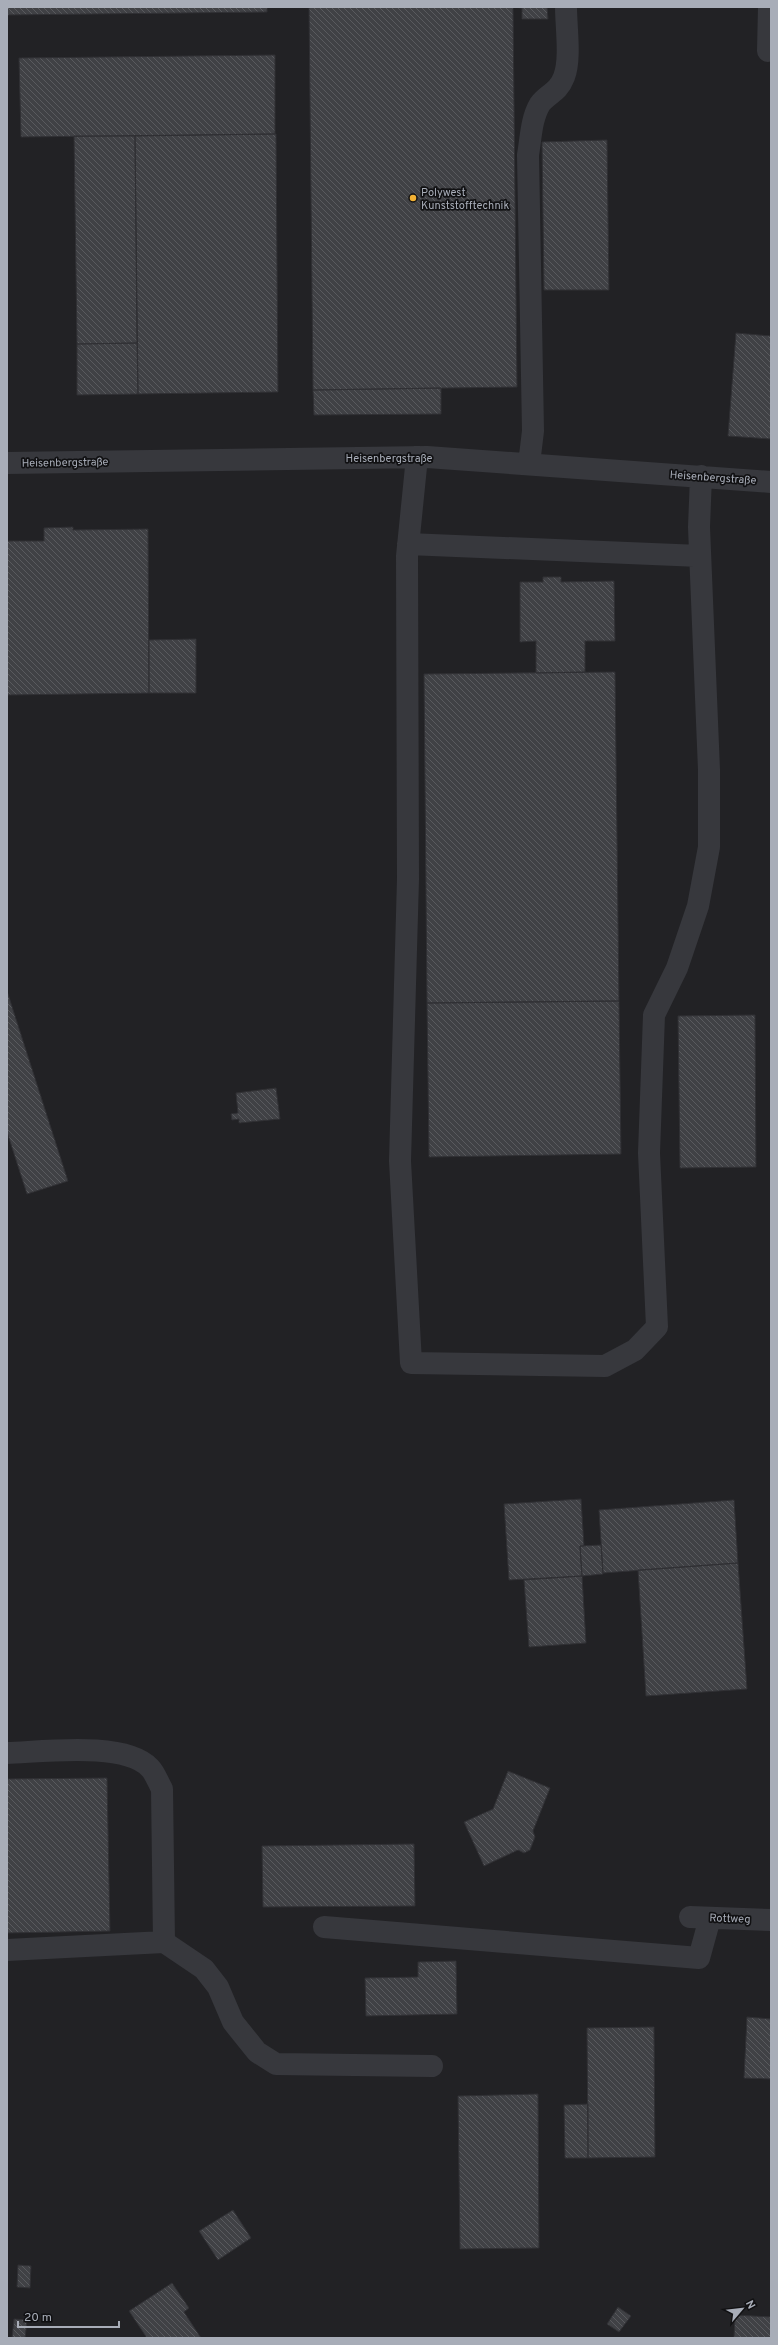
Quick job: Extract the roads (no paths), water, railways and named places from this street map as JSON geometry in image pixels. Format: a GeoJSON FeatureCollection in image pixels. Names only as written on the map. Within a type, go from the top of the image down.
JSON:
{"type":"FeatureCollection","features":[{"type":"Feature","properties":{"kind":"street"},"geometry":{"type":"LineString","coordinates":[[530,464],[533,431],[528,155],[533,121],[541,103],[556,92],[564,77],[567,61],[566,7]]}},
{"type":"Feature","properties":{"kind":"street"},"geometry":{"type":"LineString","coordinates":[[768,51],[769,7]]}},
{"type":"Feature","properties":{"kind":"street"},"geometry":{"type":"LineString","coordinates":[[417,457],[408,544],[408,880],[400,1162],[411,1363],[605,1366],[635,1350],[657,1327],[650,1154],[654,1015],[678,968],[698,906],[709,847],[708,770],[700,556],[701,476]]}},
{"type":"Feature","properties":{"kind":"street","name":"Heisenbergstraße"},"geometry":{"type":"LineString","coordinates":[[7,463],[417,457],[771,482]]}},
{"type":"Feature","properties":{"kind":"street"},"geometry":{"type":"LineString","coordinates":[[408,544],[700,556]]}},
{"type":"Feature","properties":{"kind":"street"},"geometry":{"type":"LineString","coordinates":[[7,1753],[106,1751],[129,1755],[149,1768],[162,1789],[164,1942]]}},
{"type":"Feature","properties":{"kind":"street","name":"Rottweg"},"geometry":{"type":"LineString","coordinates":[[324,1928],[699,1958],[700,1917],[771,1920]]}},
{"type":"Feature","properties":{"kind":"street"},"geometry":{"type":"LineString","coordinates":[[7,1950],[164,1942],[204,1969],[218,1987],[233,2022],[257,2052],[276,2064],[432,2066]]}},
{"type":"Feature","properties":{"kind":"place","name":"Polywest Kunststofftechnik"},"geometry":{"type":"Point","coordinates":[413,198]}}]}
